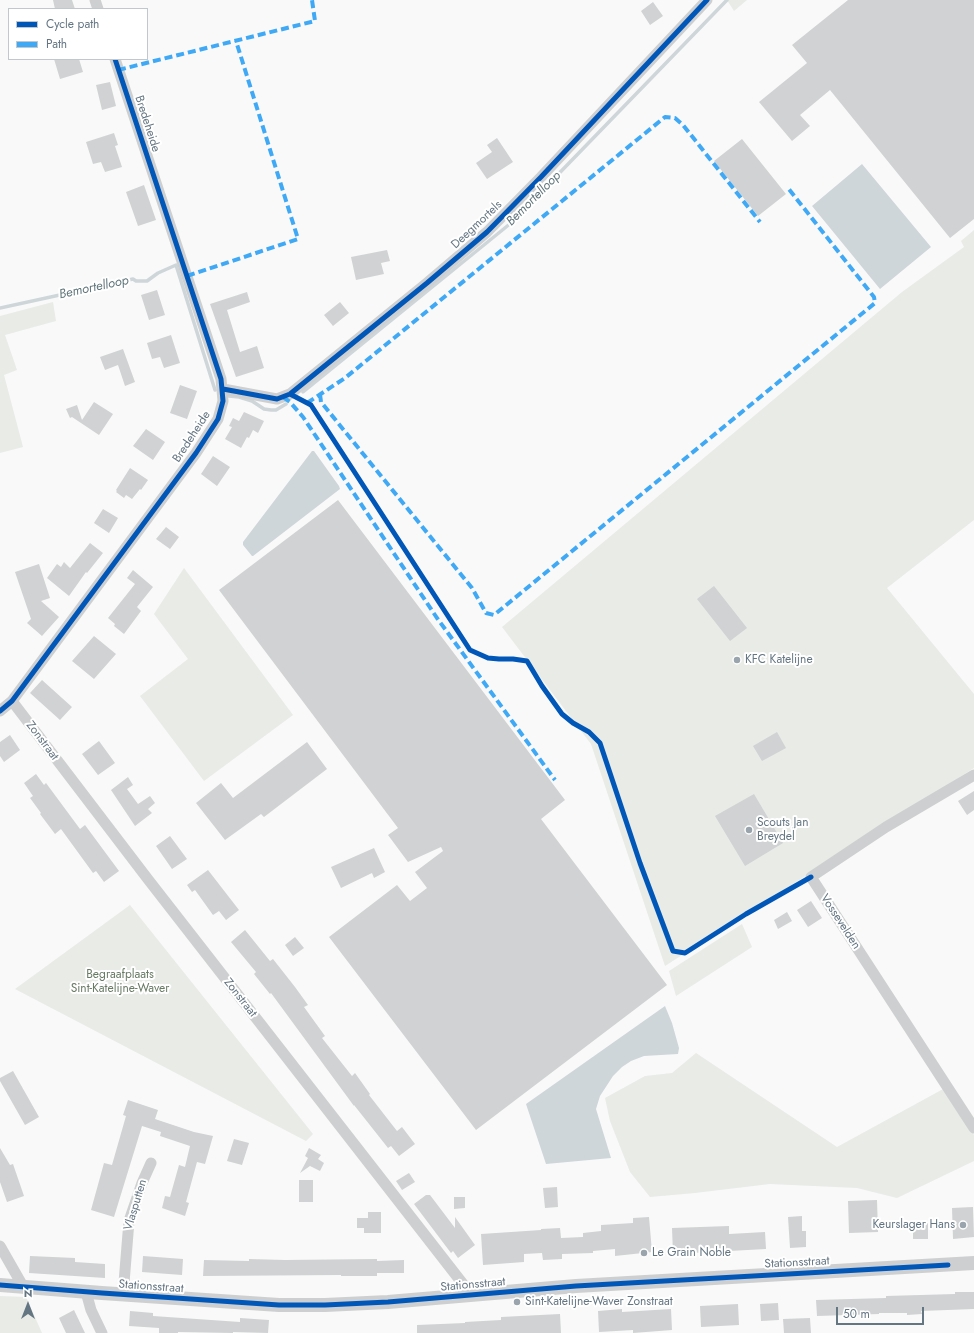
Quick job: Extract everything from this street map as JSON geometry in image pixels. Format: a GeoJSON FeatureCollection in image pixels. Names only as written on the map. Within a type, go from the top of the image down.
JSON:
{"type":"FeatureCollection","features":[{"type":"Feature","properties":{"kind":"street","name":"Deegmortels"},"geometry":{"type":"LineString","coordinates":[[222,389],[277,399],[290,394],[427,283],[487,232],[541,177],[707,0]]}},
{"type":"Feature","properties":{"kind":"street","name":"Bredeheide"},"geometry":{"type":"LineString","coordinates":[[0,710],[12,701],[196,453],[218,419],[223,401],[219,372],[115,60]]}},
{"type":"Feature","properties":{"kind":"street","name":"Zonstraat"},"geometry":{"type":"LineString","coordinates":[[12,701],[151,883],[463,1284],[463,1296]]}},
{"type":"Feature","properties":{"kind":"street","name":"Vossevelden"},"geometry":{"type":"LineString","coordinates":[[974,775],[886,827],[810,877],[974,1128]]}},
{"type":"Feature","properties":{"kind":"street","name":"Vlasputten"},"geometry":{"type":"LineString","coordinates":[[123,1295],[129,1221],[142,1182],[151,1163]]}},
{"type":"Feature","properties":{"kind":"street"},"geometry":{"type":"LineString","coordinates":[[0,1246],[24,1288]]}},
{"type":"Feature","properties":{"kind":"street","name":"Stationsstraat"},"geometry":{"type":"LineString","coordinates":[[0,1285],[24,1288],[280,1305],[325,1305],[600,1285],[974,1263]]}},
{"type":"Feature","properties":{"kind":"street"},"geometry":{"type":"LineString","coordinates":[[86,1292],[91,1310],[102,1333]]}},
{"type":"Feature","properties":{"kind":"green space"},"geometry":{"type":"Polygon","coordinates":[[[727,0],[747,0],[734,11],[727,0]]]}},
{"type":"Feature","properties":{"kind":"green space","name":"KFC Katelijne"},"geometry":{"type":"Polygon","coordinates":[[[974,230],[974,520],[887,588],[974,694],[974,768],[665,966],[591,744],[502,627],[902,292],[964,247],[961,241],[974,230]]]}},
{"type":"Feature","properties":{"kind":"green space"},"geometry":{"type":"Polygon","coordinates":[[[53,302],[56,321],[5,335],[17,370],[4,375],[23,447],[0,453],[0,316],[53,302]]]}},
{"type":"Feature","properties":{"kind":"green space"},"geometry":{"type":"Polygon","coordinates":[[[184,568],[293,715],[204,781],[140,696],[188,659],[154,614],[184,568]]]}},
{"type":"Feature","properties":{"kind":"green space","name":"Begraafplaats Sint-Katelijne-Waver"},"geometry":{"type":"Polygon","coordinates":[[[130,905],[313,1134],[306,1141],[15,989],[130,905]]]}},
{"type":"Feature","properties":{"kind":"green space"},"geometry":{"type":"Polygon","coordinates":[[[742,924],[752,947],[676,996],[669,971],[742,924]]]}},
{"type":"Feature","properties":{"kind":"green space"},"geometry":{"type":"Polygon","coordinates":[[[696,1053],[837,1147],[945,1088],[974,1135],[974,1161],[897,1198],[857,1188],[770,1184],[650,1197],[630,1172],[610,1121],[605,1098],[645,1076],[672,1073],[696,1053]]]}},
{"type":"Feature","properties":{"kind":"green space"},"geometry":{"type":"Polygon","coordinates":[[[0,1296],[26,1297],[42,1333],[0,1333],[0,1296]]]}},
{"type":"Feature","properties":{"kind":"shaded area"},"geometry":{"type":"Polygon","coordinates":[[[862,164],[931,247],[880,289],[812,206],[862,164]]]}},
{"type":"Feature","properties":{"kind":"shaded area"},"geometry":{"type":"Polygon","coordinates":[[[312,451],[314,451],[340,489],[252,556],[243,545],[243,542],[312,451]]]}},
{"type":"Feature","properties":{"kind":"shaded area"},"geometry":{"type":"Polygon","coordinates":[[[665,1006],[672,1023],[679,1048],[678,1054],[644,1056],[631,1061],[613,1076],[600,1096],[596,1109],[611,1158],[546,1164],[526,1104],[665,1006]]]}},
{"type":"Feature","properties":{"kind":"building"},"geometry":{"type":"Polygon","coordinates":[[[53,0],[72,0],[75,8],[55,8],[53,0]]]}},
{"type":"Feature","properties":{"kind":"building"},"geometry":{"type":"Polygon","coordinates":[[[848,0],[974,0],[974,219],[950,238],[830,90],[800,115],[810,126],[792,141],[759,102],[807,63],[792,45],[848,0]]]}},
{"type":"Feature","properties":{"kind":"building"},"geometry":{"type":"Polygon","coordinates":[[[653,2],[663,16],[650,25],[641,11],[653,2]]]}},
{"type":"Feature","properties":{"kind":"building"},"geometry":{"type":"Polygon","coordinates":[[[54,60],[79,60],[83,72],[60,79],[54,60]]]}},
{"type":"Feature","properties":{"kind":"building"},"geometry":{"type":"Polygon","coordinates":[[[110,82],[116,106],[102,110],[96,85],[110,82]]]}},
{"type":"Feature","properties":{"kind":"building"},"geometry":{"type":"Polygon","coordinates":[[[114,133],[118,145],[115,146],[122,167],[105,172],[101,162],[93,164],[86,142],[114,133]]]}},
{"type":"Feature","properties":{"kind":"building"},"geometry":{"type":"Polygon","coordinates":[[[497,138],[513,162],[487,179],[476,163],[492,152],[487,145],[497,138]]]}},
{"type":"Feature","properties":{"kind":"building"},"geometry":{"type":"Polygon","coordinates":[[[742,139],[786,194],[758,216],[714,161],[742,139]]]}},
{"type":"Feature","properties":{"kind":"building"},"geometry":{"type":"Polygon","coordinates":[[[144,185],[156,220],[138,226],[126,192],[144,185]]]}},
{"type":"Feature","properties":{"kind":"building"},"geometry":{"type":"Polygon","coordinates":[[[387,250],[390,261],[381,263],[384,274],[356,280],[351,257],[387,250]]]}},
{"type":"Feature","properties":{"kind":"building"},"geometry":{"type":"Polygon","coordinates":[[[157,290],[165,315],[149,320],[141,295],[157,290]]]}},
{"type":"Feature","properties":{"kind":"building"},"geometry":{"type":"Polygon","coordinates":[[[247,292],[250,302],[227,310],[240,352],[257,346],[264,368],[236,377],[210,304],[247,292]]]}},
{"type":"Feature","properties":{"kind":"building"},"geometry":{"type":"Polygon","coordinates":[[[340,302],[349,313],[333,326],[324,315],[340,302]]]}},
{"type":"Feature","properties":{"kind":"building"},"geometry":{"type":"Polygon","coordinates":[[[171,335],[180,363],[164,368],[160,357],[152,359],[147,343],[171,335]]]}},
{"type":"Feature","properties":{"kind":"building"},"geometry":{"type":"Polygon","coordinates":[[[123,349],[135,382],[125,386],[118,365],[105,370],[100,357],[123,349]]]}},
{"type":"Feature","properties":{"kind":"building"},"geometry":{"type":"Polygon","coordinates":[[[180,385],[197,391],[187,419],[170,413],[180,385]]]}},
{"type":"Feature","properties":{"kind":"building"},"geometry":{"type":"Polygon","coordinates":[[[94,402],[113,414],[99,435],[72,417],[70,418],[66,409],[77,405],[82,420],[94,402]]]}},
{"type":"Feature","properties":{"kind":"building"},"geometry":{"type":"Polygon","coordinates":[[[244,412],[264,421],[258,433],[253,430],[241,448],[225,439],[232,427],[229,426],[233,418],[239,421],[244,412]]]}},
{"type":"Feature","properties":{"kind":"building"},"geometry":{"type":"Polygon","coordinates":[[[146,429],[165,442],[153,460],[133,446],[146,429]]]}},
{"type":"Feature","properties":{"kind":"building"},"geometry":{"type":"Polygon","coordinates":[[[213,456],[230,467],[217,486],[201,474],[213,456]]]}},
{"type":"Feature","properties":{"kind":"building"},"geometry":{"type":"Polygon","coordinates":[[[130,468],[148,480],[132,499],[126,495],[124,498],[116,492],[130,468]]]}},
{"type":"Feature","properties":{"kind":"building"},"geometry":{"type":"Polygon","coordinates":[[[338,500],[565,800],[541,819],[667,985],[476,1130],[329,937],[397,885],[410,901],[427,888],[415,872],[443,851],[441,847],[408,862],[388,835],[398,828],[219,590],[338,500]]]}},
{"type":"Feature","properties":{"kind":"building"},"geometry":{"type":"Polygon","coordinates":[[[103,509],[118,518],[109,533],[94,523],[103,509]]]}},
{"type":"Feature","properties":{"kind":"building"},"geometry":{"type":"Polygon","coordinates":[[[166,527],[179,537],[170,549],[156,539],[166,527]]]}},
{"type":"Feature","properties":{"kind":"building"},"geometry":{"type":"Polygon","coordinates":[[[90,543],[103,553],[87,573],[86,572],[69,596],[47,578],[57,564],[61,567],[64,562],[70,568],[90,543]]]}},
{"type":"Feature","properties":{"kind":"building"},"geometry":{"type":"Polygon","coordinates":[[[39,564],[50,598],[41,601],[59,617],[42,636],[27,623],[31,619],[15,572],[39,564]]]}},
{"type":"Feature","properties":{"kind":"building"},"geometry":{"type":"Polygon","coordinates":[[[133,570],[153,587],[137,607],[141,611],[124,634],[114,626],[115,624],[108,618],[135,584],[127,578],[133,570]]]}},
{"type":"Feature","properties":{"kind":"building"},"geometry":{"type":"Polygon","coordinates":[[[714,586],[747,628],[730,641],[697,599],[714,586]]]}},
{"type":"Feature","properties":{"kind":"building"},"geometry":{"type":"Polygon","coordinates":[[[94,636],[116,654],[94,679],[72,661],[94,636]]]}},
{"type":"Feature","properties":{"kind":"building"},"geometry":{"type":"Polygon","coordinates":[[[42,680],[72,707],[60,720],[30,693],[42,680]]]}},
{"type":"Feature","properties":{"kind":"building"},"geometry":{"type":"Polygon","coordinates":[[[777,732],[786,748],[762,761],[753,746],[777,732]]]}},
{"type":"Feature","properties":{"kind":"building"},"geometry":{"type":"Polygon","coordinates":[[[10,735],[20,750],[4,762],[0,756],[0,742],[10,735]]]}},
{"type":"Feature","properties":{"kind":"building"},"geometry":{"type":"Polygon","coordinates":[[[99,741],[115,763],[98,775],[82,754],[99,741]]]}},
{"type":"Feature","properties":{"kind":"building"},"geometry":{"type":"Polygon","coordinates":[[[307,742],[327,769],[264,817],[261,814],[225,840],[196,803],[221,783],[233,798],[307,742]]]}},
{"type":"Feature","properties":{"kind":"building"},"geometry":{"type":"Polygon","coordinates":[[[36,774],[44,785],[46,783],[80,829],[85,825],[119,871],[104,882],[96,871],[93,873],[61,829],[55,834],[30,798],[33,796],[24,783],[36,774]]]}},
{"type":"Feature","properties":{"kind":"building"},"geometry":{"type":"Polygon","coordinates":[[[128,777],[133,785],[127,789],[138,804],[150,796],[155,803],[148,809],[152,813],[135,826],[111,790],[128,777]]]}},
{"type":"Feature","properties":{"kind":"building"},"geometry":{"type":"Polygon","coordinates":[[[974,791],[974,810],[967,815],[958,801],[974,791]]]}},
{"type":"Feature","properties":{"kind":"building","name":"Scouts Jan Breydel"},"geometry":{"type":"Polygon","coordinates":[[[754,794],[783,843],[745,866],[715,816],[754,794]]]}},
{"type":"Feature","properties":{"kind":"building"},"geometry":{"type":"Polygon","coordinates":[[[170,836],[187,859],[172,869],[156,846],[170,836]]]}},
{"type":"Feature","properties":{"kind":"building"},"geometry":{"type":"Polygon","coordinates":[[[374,848],[385,872],[374,878],[372,873],[341,888],[331,867],[374,848]]]}},
{"type":"Feature","properties":{"kind":"building"},"geometry":{"type":"Polygon","coordinates":[[[208,870],[239,910],[226,920],[219,911],[213,915],[195,890],[192,892],[187,885],[208,870]]]}},
{"type":"Feature","properties":{"kind":"building"},"geometry":{"type":"Polygon","coordinates":[[[811,901],[822,918],[808,927],[797,910],[811,901]]]}},
{"type":"Feature","properties":{"kind":"building"},"geometry":{"type":"Polygon","coordinates":[[[787,912],[792,921],[778,929],[774,920],[787,912]]]}},
{"type":"Feature","properties":{"kind":"building"},"geometry":{"type":"Polygon","coordinates":[[[245,930],[270,961],[273,959],[295,987],[308,1005],[304,1007],[325,1036],[322,1038],[352,1076],[355,1073],[370,1094],[369,1095],[397,1131],[402,1127],[415,1144],[399,1156],[391,1146],[388,1148],[354,1106],[271,993],[270,994],[254,974],[256,972],[231,942],[245,930]]]}},
{"type":"Feature","properties":{"kind":"building"},"geometry":{"type":"Polygon","coordinates":[[[295,937],[304,948],[293,956],[285,945],[295,937]]]}},
{"type":"Feature","properties":{"kind":"building"},"geometry":{"type":"Polygon","coordinates":[[[13,1071],[39,1117],[25,1125],[0,1081],[0,1078],[13,1071]]]}},
{"type":"Feature","properties":{"kind":"building"},"geometry":{"type":"Polygon","coordinates":[[[128,1100],[158,1110],[155,1119],[194,1132],[213,1136],[205,1164],[197,1162],[186,1202],[189,1203],[185,1216],[162,1208],[165,1196],[170,1197],[179,1165],[185,1167],[190,1146],[160,1136],[161,1132],[142,1126],[114,1217],[91,1210],[104,1163],[112,1165],[126,1116],[123,1115],[128,1100]]]}},
{"type":"Feature","properties":{"kind":"building"},"geometry":{"type":"Polygon","coordinates":[[[234,1139],[249,1143],[242,1165],[227,1161],[234,1139]]]}},
{"type":"Feature","properties":{"kind":"building"},"geometry":{"type":"Polygon","coordinates":[[[0,1148],[10,1165],[13,1164],[24,1196],[7,1202],[0,1182],[0,1148]]]}},
{"type":"Feature","properties":{"kind":"building"},"geometry":{"type":"Polygon","coordinates":[[[309,1148],[321,1155],[318,1159],[324,1163],[320,1171],[310,1166],[300,1173],[308,1158],[305,1156],[309,1148]]]}},
{"type":"Feature","properties":{"kind":"building"},"geometry":{"type":"Polygon","coordinates":[[[409,1173],[415,1182],[402,1190],[396,1181],[409,1173]]]}},
{"type":"Feature","properties":{"kind":"building"},"geometry":{"type":"Polygon","coordinates":[[[299,1180],[313,1180],[313,1202],[299,1202],[299,1180]]]}},
{"type":"Feature","properties":{"kind":"building"},"geometry":{"type":"Polygon","coordinates":[[[557,1187],[558,1207],[545,1208],[543,1188],[557,1187]]]}},
{"type":"Feature","properties":{"kind":"building"},"geometry":{"type":"Polygon","coordinates":[[[426,1195],[430,1195],[455,1228],[455,1217],[475,1245],[458,1258],[453,1251],[451,1253],[414,1204],[426,1195]]]}},
{"type":"Feature","properties":{"kind":"building"},"geometry":{"type":"Polygon","coordinates":[[[454,1197],[465,1197],[465,1208],[454,1209],[454,1197]]]}},
{"type":"Feature","properties":{"kind":"building"},"geometry":{"type":"Polygon","coordinates":[[[877,1200],[878,1232],[849,1233],[848,1201],[877,1200]]]}},
{"type":"Feature","properties":{"kind":"building"},"geometry":{"type":"Polygon","coordinates":[[[973,1207],[974,1237],[953,1239],[952,1208],[973,1207]]]}},
{"type":"Feature","properties":{"kind":"building"},"geometry":{"type":"Polygon","coordinates":[[[368,1212],[381,1212],[381,1233],[364,1233],[364,1228],[357,1228],[357,1218],[368,1218],[368,1212]]]}},
{"type":"Feature","properties":{"kind":"building"},"geometry":{"type":"Polygon","coordinates":[[[802,1216],[802,1231],[806,1231],[806,1247],[790,1248],[788,1217],[802,1216]]]}},
{"type":"Feature","properties":{"kind":"building"},"geometry":{"type":"Polygon","coordinates":[[[649,1217],[652,1252],[615,1256],[615,1249],[593,1251],[593,1253],[562,1254],[562,1259],[543,1260],[542,1253],[524,1254],[524,1262],[483,1265],[481,1234],[560,1228],[561,1238],[583,1237],[583,1233],[601,1231],[601,1225],[633,1223],[633,1218],[649,1217]]]}},
{"type":"Feature","properties":{"kind":"building"},"geometry":{"type":"Polygon","coordinates":[[[913,1223],[928,1223],[928,1239],[913,1239],[913,1223]]]}},
{"type":"Feature","properties":{"kind":"building"},"geometry":{"type":"Polygon","coordinates":[[[729,1226],[729,1234],[765,1232],[766,1249],[673,1254],[672,1228],[729,1226]]]}},
{"type":"Feature","properties":{"kind":"building"},"geometry":{"type":"Polygon","coordinates":[[[30,1256],[75,1258],[75,1262],[105,1264],[105,1278],[29,1273],[30,1256]]]}},
{"type":"Feature","properties":{"kind":"building"},"geometry":{"type":"Polygon","coordinates":[[[143,1256],[183,1259],[182,1275],[142,1272],[143,1256]]]}},
{"type":"Feature","properties":{"kind":"building"},"geometry":{"type":"Polygon","coordinates":[[[249,1259],[404,1260],[404,1273],[377,1273],[377,1276],[203,1276],[204,1260],[249,1261],[249,1259]]]}},
{"type":"Feature","properties":{"kind":"building"},"geometry":{"type":"Polygon","coordinates":[[[955,1292],[974,1292],[974,1309],[921,1311],[922,1314],[907,1315],[907,1313],[879,1313],[817,1316],[816,1300],[886,1298],[886,1296],[955,1294],[955,1292]]]}},
{"type":"Feature","properties":{"kind":"building"},"geometry":{"type":"Polygon","coordinates":[[[778,1303],[779,1320],[761,1321],[760,1304],[778,1303]]]}},
{"type":"Feature","properties":{"kind":"building"},"geometry":{"type":"Polygon","coordinates":[[[738,1304],[739,1325],[701,1327],[700,1306],[738,1304]]]}},
{"type":"Feature","properties":{"kind":"building"},"geometry":{"type":"Polygon","coordinates":[[[622,1309],[622,1312],[671,1309],[672,1330],[633,1333],[633,1330],[599,1332],[598,1311],[622,1309]]]}},
{"type":"Feature","properties":{"kind":"building"},"geometry":{"type":"Polygon","coordinates":[[[74,1310],[85,1333],[66,1333],[59,1318],[74,1310]]]}},
{"type":"Feature","properties":{"kind":"building"},"geometry":{"type":"Polygon","coordinates":[[[130,1311],[153,1313],[153,1316],[240,1322],[240,1318],[269,1320],[268,1333],[159,1333],[159,1328],[129,1326],[130,1311]]]}},
{"type":"Feature","properties":{"kind":"building"},"geometry":{"type":"Polygon","coordinates":[[[560,1314],[561,1333],[417,1333],[417,1325],[465,1323],[501,1320],[501,1317],[560,1314]]]}},
{"type":"Feature","properties":{"kind":"building"},"geometry":{"type":"Polygon","coordinates":[[[810,1318],[811,1333],[784,1333],[783,1319],[810,1318]]]}},
{"type":"Feature","properties":{"kind":"waterway","name":"Bemortelloop"},"geometry":{"type":"LineString","coordinates":[[303,392],[511,223],[727,0]]}},
{"type":"Feature","properties":{"kind":"waterway","name":"Bemortelloop"},"geometry":{"type":"LineString","coordinates":[[0,308],[133,279],[136,281],[147,281],[158,273],[176,265],[215,390]]}},
{"type":"Feature","properties":{"kind":"waterway","name":"Bemortelloop"},"geometry":{"type":"LineString","coordinates":[[229,396],[252,401],[264,409],[271,410],[276,410],[286,404]]}},
{"type":"Feature","properties":{"kind":"marked path"},"geometry":{"type":"LineString","coordinates":[[118,70],[315,21],[312,0]]}},
{"type":"Feature","properties":{"kind":"marked path"},"geometry":{"type":"LineString","coordinates":[[187,276],[298,239],[236,41]]}},
{"type":"Feature","properties":{"kind":"marked path"},"geometry":{"type":"LineString","coordinates":[[307,403],[345,378],[665,117],[675,118],[683,125],[760,222]]}},
{"type":"Feature","properties":{"kind":"marked path"},"geometry":{"type":"LineString","coordinates":[[320,394],[321,402],[472,588],[486,613],[494,615],[875,303],[874,297],[788,188]]}},
{"type":"Feature","properties":{"kind":"marked path"},"geometry":{"type":"LineString","coordinates":[[283,397],[290,402],[303,417],[437,618],[555,780]]}},
{"type":"Feature","properties":{"kind":"cycle path"},"geometry":{"type":"LineString","coordinates":[[223,389],[277,399],[290,394],[427,283],[487,232],[541,177],[707,0]]}},
{"type":"Feature","properties":{"kind":"cycle path"},"geometry":{"type":"LineString","coordinates":[[0,711],[12,701],[196,453],[218,419],[223,401],[221,379],[115,60]]}},
{"type":"Feature","properties":{"kind":"cycle path"},"geometry":{"type":"LineString","coordinates":[[290,394],[311,405],[470,650],[488,658],[527,661],[542,686],[562,714],[573,723],[589,732],[600,743],[640,863],[673,951],[685,953],[746,914],[811,877]]}},
{"type":"Feature","properties":{"kind":"cycle path"},"geometry":{"type":"LineString","coordinates":[[0,1285],[279,1305],[325,1305],[388,1302],[576,1286],[948,1265]]}},
{"type":"Feature","properties":{"kind":"place","name":"KFC Katelijne"},"geometry":{"type":"Point","coordinates":[737,660]}},
{"type":"Feature","properties":{"kind":"place","name":"Scouts Jan Breydel"},"geometry":{"type":"Point","coordinates":[749,830]}},
{"type":"Feature","properties":{"kind":"place","name":"Keurslager Hans"},"geometry":{"type":"Point","coordinates":[963,1225]}},
{"type":"Feature","properties":{"kind":"place","name":"Le Grain Noble"},"geometry":{"type":"Point","coordinates":[644,1253]}},
{"type":"Feature","properties":{"kind":"place","name":"Sint-Katelijne-Waver Zonstraat"},"geometry":{"type":"Point","coordinates":[517,1302]}}]}
